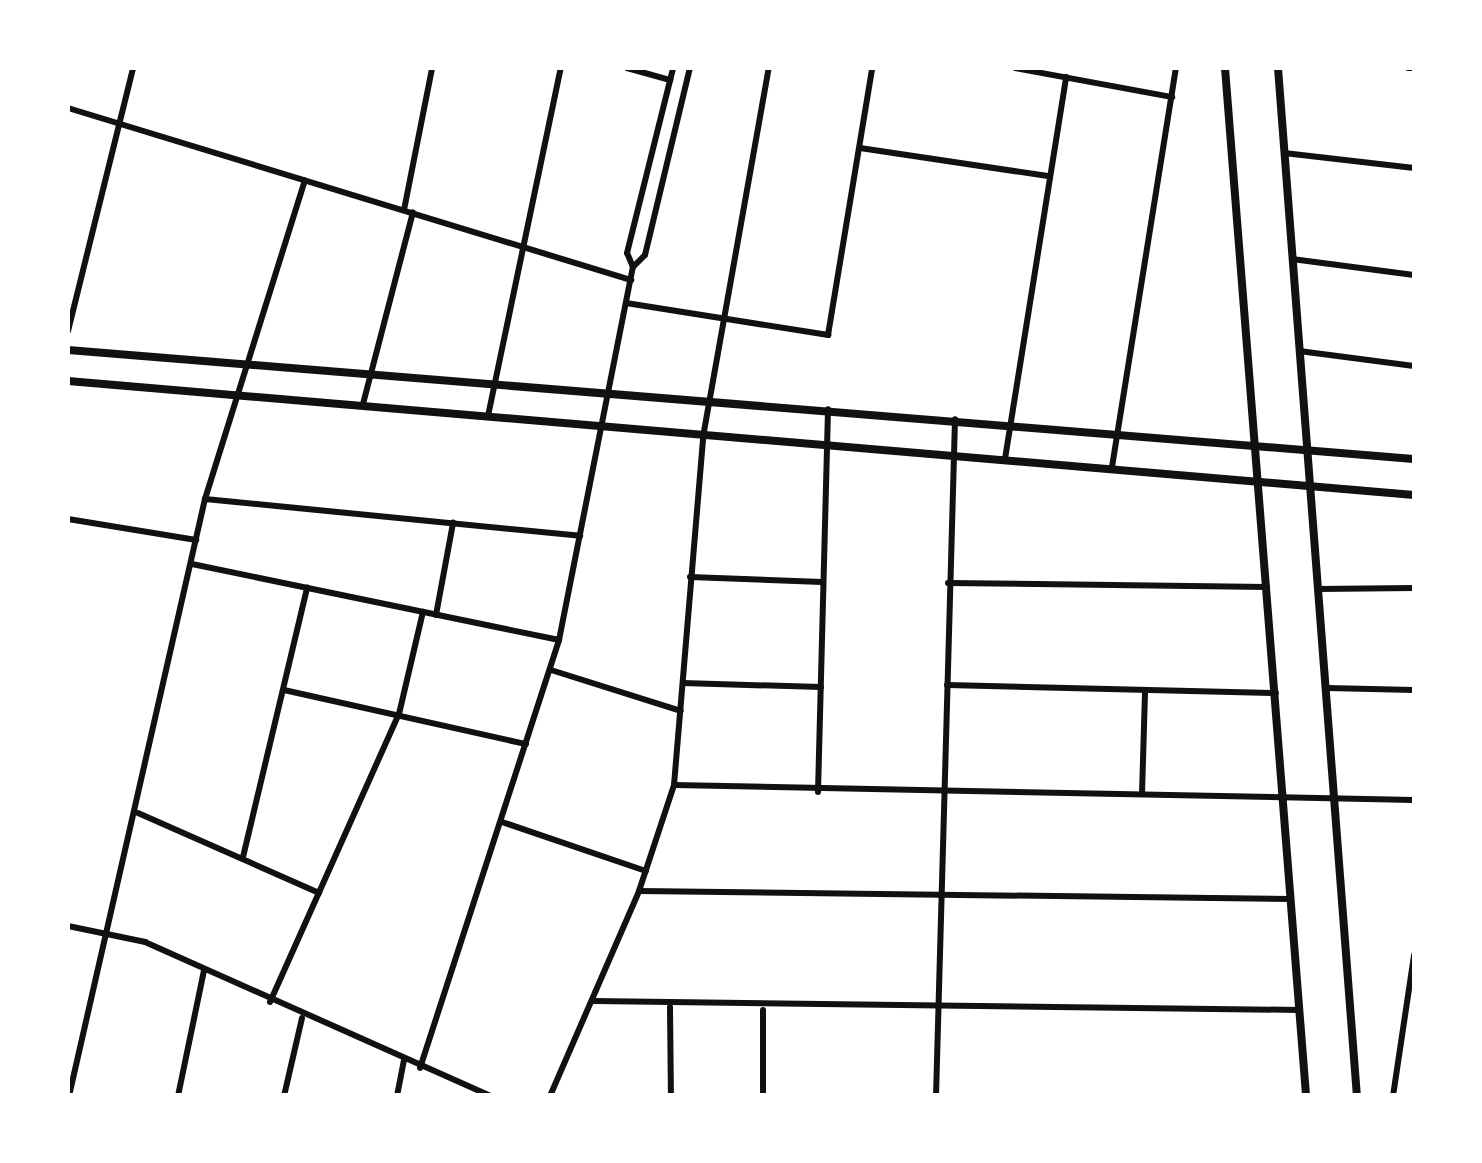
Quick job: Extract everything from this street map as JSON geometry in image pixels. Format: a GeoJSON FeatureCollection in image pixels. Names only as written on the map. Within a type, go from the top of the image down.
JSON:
{"type":"FeatureCollection","features":[{"type":"Feature","properties":{"kind":"street"},"geometry":{"type":"LineString","coordinates":[[68,331],[116,123],[133,68]]}},
{"type":"Feature","properties":{"kind":"street"},"geometry":{"type":"LineString","coordinates":[[363,404],[366,375],[408,211],[432,68]]}},
{"type":"Feature","properties":{"kind":"street"},"geometry":{"type":"LineString","coordinates":[[488,416],[518,246],[561,68]]}},
{"type":"Feature","properties":{"kind":"street"},"geometry":{"type":"LineString","coordinates":[[628,68],[670,80]]}},
{"type":"Feature","properties":{"kind":"street"},"geometry":{"type":"LineString","coordinates":[[633,268],[626,253],[673,68]]}},
{"type":"Feature","properties":{"kind":"street"},"geometry":{"type":"LineString","coordinates":[[420,1068],[559,640],[630,280],[633,268],[646,256],[690,68]]}},
{"type":"Feature","properties":{"kind":"street"},"geometry":{"type":"LineString","coordinates":[[550,1096],[639,890],[674,785],[703,437],[728,320],[770,68]]}},
{"type":"Feature","properties":{"kind":"street"},"geometry":{"type":"LineString","coordinates":[[626,303],[828,335],[872,68]]}},
{"type":"Feature","properties":{"kind":"street"},"geometry":{"type":"LineString","coordinates":[[1015,68],[1172,96]]}},
{"type":"Feature","properties":{"kind":"street"},"geometry":{"type":"LineString","coordinates":[[1112,467],[1114,430],[1177,68]]}},
{"type":"Feature","properties":{"kind":"street"},"geometry":{"type":"LineString","coordinates":[[1226,68],[1278,692],[1306,1096]]}},
{"type":"Feature","properties":{"kind":"street"},"geometry":{"type":"LineString","coordinates":[[1278,68],[1357,1096]]}},
{"type":"Feature","properties":{"kind":"street"},"geometry":{"type":"LineString","coordinates":[[1005,459],[1006,423],[1066,77]]}},
{"type":"Feature","properties":{"kind":"street"},"geometry":{"type":"LineString","coordinates":[[68,108],[630,280]]}},
{"type":"Feature","properties":{"kind":"street"},"geometry":{"type":"LineString","coordinates":[[860,148],[1048,176]]}},
{"type":"Feature","properties":{"kind":"street"},"geometry":{"type":"LineString","coordinates":[[1284,153],[1414,168]]}},
{"type":"Feature","properties":{"kind":"street"},"geometry":{"type":"LineString","coordinates":[[69,1096],[206,499],[234,392],[305,180]]}},
{"type":"Feature","properties":{"kind":"street"},"geometry":{"type":"LineString","coordinates":[[1292,259],[1414,275]]}},
{"type":"Feature","properties":{"kind":"street"},"geometry":{"type":"LineString","coordinates":[[68,272],[79,276]]}},
{"type":"Feature","properties":{"kind":"street"},"geometry":{"type":"LineString","coordinates":[[68,350],[244,362],[607,397],[1114,430],[1414,459]]}},
{"type":"Feature","properties":{"kind":"street"},"geometry":{"type":"LineString","coordinates":[[1298,351],[1414,366]]}},
{"type":"Feature","properties":{"kind":"street"},"geometry":{"type":"LineString","coordinates":[[68,381],[234,392],[703,437],[1259,477],[1414,495]]}},
{"type":"Feature","properties":{"kind":"street"},"geometry":{"type":"LineString","coordinates":[[818,792],[824,444],[828,410]]}},
{"type":"Feature","properties":{"kind":"street"},"geometry":{"type":"LineString","coordinates":[[936,1096],[948,583],[956,419]]}},
{"type":"Feature","properties":{"kind":"street"},"geometry":{"type":"LineString","coordinates":[[206,499],[580,536]]}},
{"type":"Feature","properties":{"kind":"street"},"geometry":{"type":"LineString","coordinates":[[68,519],[196,540]]}},
{"type":"Feature","properties":{"kind":"street"},"geometry":{"type":"LineString","coordinates":[[436,615],[453,523]]}},
{"type":"Feature","properties":{"kind":"street"},"geometry":{"type":"LineString","coordinates":[[192,564],[559,640]]}},
{"type":"Feature","properties":{"kind":"street"},"geometry":{"type":"LineString","coordinates":[[690,577],[822,582]]}},
{"type":"Feature","properties":{"kind":"street"},"geometry":{"type":"LineString","coordinates":[[948,583],[1268,587]]}},
{"type":"Feature","properties":{"kind":"street"},"geometry":{"type":"LineString","coordinates":[[243,857],[307,588]]}},
{"type":"Feature","properties":{"kind":"street"},"geometry":{"type":"LineString","coordinates":[[1318,589],[1414,588]]}},
{"type":"Feature","properties":{"kind":"street"},"geometry":{"type":"LineString","coordinates":[[270,1002],[399,714],[424,612]]}},
{"type":"Feature","properties":{"kind":"street"},"geometry":{"type":"LineString","coordinates":[[550,670],[681,711]]}},
{"type":"Feature","properties":{"kind":"street"},"geometry":{"type":"LineString","coordinates":[[683,683],[821,687]]}},
{"type":"Feature","properties":{"kind":"street"},"geometry":{"type":"LineString","coordinates":[[947,684],[1146,692],[1278,692]]}},
{"type":"Feature","properties":{"kind":"street"},"geometry":{"type":"LineString","coordinates":[[1327,688],[1414,690]]}},
{"type":"Feature","properties":{"kind":"street"},"geometry":{"type":"LineString","coordinates":[[284,690],[526,744]]}},
{"type":"Feature","properties":{"kind":"street"},"geometry":{"type":"LineString","coordinates":[[1142,794],[1146,692]]}},
{"type":"Feature","properties":{"kind":"street"},"geometry":{"type":"LineString","coordinates":[[674,785],[818,792],[1414,800]]}},
{"type":"Feature","properties":{"kind":"street"},"geometry":{"type":"LineString","coordinates":[[137,812],[319,894]]}},
{"type":"Feature","properties":{"kind":"street"},"geometry":{"type":"LineString","coordinates":[[502,822],[646,871]]}},
{"type":"Feature","properties":{"kind":"street"},"geometry":{"type":"LineString","coordinates":[[639,890],[941,900],[1290,899]]}},
{"type":"Feature","properties":{"kind":"street"},"geometry":{"type":"LineString","coordinates":[[68,926],[106,934],[204,972],[302,1018],[491,1096]]}},
{"type":"Feature","properties":{"kind":"street"},"geometry":{"type":"LineString","coordinates":[[1392,1096],[1411,994],[1414,955]]}},
{"type":"Feature","properties":{"kind":"street"},"geometry":{"type":"LineString","coordinates":[[178,1096],[204,972]]}},
{"type":"Feature","properties":{"kind":"street"},"geometry":{"type":"LineString","coordinates":[[594,1001],[763,1010],[1298,1010]]}},
{"type":"Feature","properties":{"kind":"street"},"geometry":{"type":"LineString","coordinates":[[670,1008],[671,1096]]}},
{"type":"Feature","properties":{"kind":"street"},"geometry":{"type":"LineString","coordinates":[[763,1010],[763,1096]]}},
{"type":"Feature","properties":{"kind":"street"},"geometry":{"type":"LineString","coordinates":[[284,1096],[302,1018]]}},
{"type":"Feature","properties":{"kind":"street"},"geometry":{"type":"LineString","coordinates":[[397,1096],[404,1061]]}}]}
